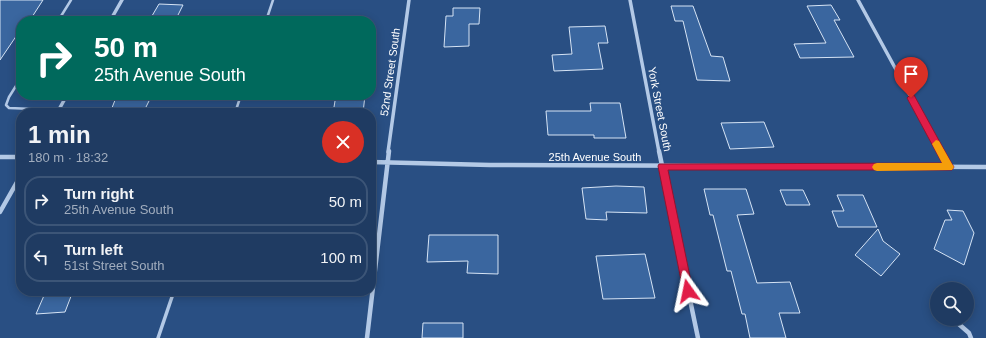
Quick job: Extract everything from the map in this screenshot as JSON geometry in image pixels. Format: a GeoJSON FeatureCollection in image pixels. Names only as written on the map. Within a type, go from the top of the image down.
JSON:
{"type":"FeatureCollection","features":[{"type":"Feature","properties":{"kind":"street"},"geometry":{"type":"LineString","coordinates":[[113,16],[122,0]]}},
{"type":"Feature","properties":{"kind":"street","name":"52nd Street South"},"geometry":{"type":"LineString","coordinates":[[376,259],[387,163],[410,0]]}},
{"type":"Feature","properties":{"kind":"street","name":"York Street South"},"geometry":{"type":"LineString","coordinates":[[630,0],[662,166],[698,338]]}},
{"type":"Feature","properties":{"kind":"street"},"geometry":{"type":"LineString","coordinates":[[858,0],[949,167]]}},
{"type":"Feature","properties":{"kind":"street"},"geometry":{"type":"LineString","coordinates":[[0,157],[16,157]]}},
{"type":"Feature","properties":{"kind":"street","name":"25th Avenue South"},"geometry":{"type":"LineString","coordinates":[[376,162],[662,166],[986,167]]}},
{"type":"Feature","properties":{"kind":"street"},"geometry":{"type":"LineString","coordinates":[[0,212],[16,184]]}},
{"type":"Feature","properties":{"kind":"street","name":"52nd Street South"},"geometry":{"type":"LineString","coordinates":[[367,338],[372,296]]}},
{"type":"Feature","properties":{"kind":"street"},"geometry":{"type":"LineString","coordinates":[[961,326],[972,338]]}},
{"type":"Feature","properties":{"kind":"lane"},"geometry":{"type":"LineString","coordinates":[[61,16],[71,0]]}},
{"type":"Feature","properties":{"kind":"lane"},"geometry":{"type":"LineString","coordinates":[[268,16],[273,0]]}},
{"type":"Feature","properties":{"kind":"lane"},"geometry":{"type":"LineString","coordinates":[[6,105],[16,86]]}},
{"type":"Feature","properties":{"kind":"lane"},"geometry":{"type":"LineString","coordinates":[[0,105],[6,105],[9,108],[16,108]]}},
{"type":"Feature","properties":{"kind":"lane"},"geometry":{"type":"LineString","coordinates":[[158,338],[172,296]]}},
{"type":"Feature","properties":{"kind":"building"},"geometry":{"type":"Polygon","coordinates":[[[0,0],[43,0],[33,16],[16,16],[16,36],[0,60],[0,0]]]}},
{"type":"Feature","properties":{"kind":"building"},"geometry":{"type":"Polygon","coordinates":[[[159,4],[183,5],[178,16],[152,16],[159,4]]]}},
{"type":"Feature","properties":{"kind":"building"},"geometry":{"type":"Polygon","coordinates":[[[831,5],[840,20],[834,20],[854,57],[800,58],[794,44],[826,43],[807,6],[831,5]]]}},
{"type":"Feature","properties":{"kind":"building"},"geometry":{"type":"Polygon","coordinates":[[[671,6],[693,6],[711,56],[723,57],[730,81],[697,80],[683,21],[675,21],[671,6]]]}},
{"type":"Feature","properties":{"kind":"building"},"geometry":{"type":"Polygon","coordinates":[[[453,8],[480,8],[479,24],[469,24],[469,46],[444,47],[446,16],[453,16],[453,8]]]}},
{"type":"Feature","properties":{"kind":"building"},"geometry":{"type":"Polygon","coordinates":[[[605,26],[608,43],[598,43],[603,69],[554,71],[552,55],[572,54],[569,27],[605,26]]]}},
{"type":"Feature","properties":{"kind":"building"},"geometry":{"type":"Polygon","coordinates":[[[115,100],[150,100],[146,108],[112,108],[115,100]]]}},
{"type":"Feature","properties":{"kind":"building"},"geometry":{"type":"Polygon","coordinates":[[[335,100],[364,100],[364,108],[334,108],[335,100]]]}},
{"type":"Feature","properties":{"kind":"building"},"geometry":{"type":"Polygon","coordinates":[[[590,103],[620,103],[626,138],[594,138],[594,135],[548,135],[546,111],[591,111],[590,103]]]}},
{"type":"Feature","properties":{"kind":"building"},"geometry":{"type":"Polygon","coordinates":[[[764,122],[774,147],[730,149],[721,123],[764,122]]]}},
{"type":"Feature","properties":{"kind":"building"},"geometry":{"type":"Polygon","coordinates":[[[616,186],[644,187],[647,213],[606,212],[607,220],[586,219],[582,188],[616,186]]]}},
{"type":"Feature","properties":{"kind":"building"},"geometry":{"type":"Polygon","coordinates":[[[704,189],[746,189],[754,214],[737,215],[757,283],[790,282],[800,313],[779,313],[786,338],[750,338],[745,314],[742,314],[731,271],[727,271],[713,215],[710,215],[704,189]]]}},
{"type":"Feature","properties":{"kind":"building"},"geometry":{"type":"Polygon","coordinates":[[[780,190],[803,190],[810,205],[786,205],[780,190]]]}},
{"type":"Feature","properties":{"kind":"building"},"geometry":{"type":"Polygon","coordinates":[[[837,195],[863,195],[877,227],[838,227],[832,211],[844,211],[837,195]]]}},
{"type":"Feature","properties":{"kind":"building"},"geometry":{"type":"Polygon","coordinates":[[[947,210],[963,211],[974,233],[964,265],[934,249],[945,220],[952,220],[947,210]]]}},
{"type":"Feature","properties":{"kind":"building"},"geometry":{"type":"Polygon","coordinates":[[[878,229],[883,241],[900,254],[881,276],[855,255],[878,229]]]}},
{"type":"Feature","properties":{"kind":"building"},"geometry":{"type":"Polygon","coordinates":[[[429,235],[498,235],[498,274],[467,273],[468,261],[427,262],[429,235]]]}},
{"type":"Feature","properties":{"kind":"building"},"geometry":{"type":"Polygon","coordinates":[[[645,254],[655,298],[603,299],[596,256],[645,254]]]}},
{"type":"Feature","properties":{"kind":"building"},"geometry":{"type":"Polygon","coordinates":[[[44,296],[71,296],[65,312],[36,314],[44,296]]]}},
{"type":"Feature","properties":{"kind":"building"},"geometry":{"type":"Polygon","coordinates":[[[423,323],[463,323],[463,338],[422,338],[423,323]]]}},
{"type":"Feature","properties":{"kind":"slow traffic"},"geometry":{"type":"LineString","coordinates":[[877,167],[949,167],[936,144]]}},
{"type":"Feature","properties":{"kind":"route"},"geometry":{"type":"LineString","coordinates":[[688,291],[662,166],[949,167],[911,98]]}}]}
